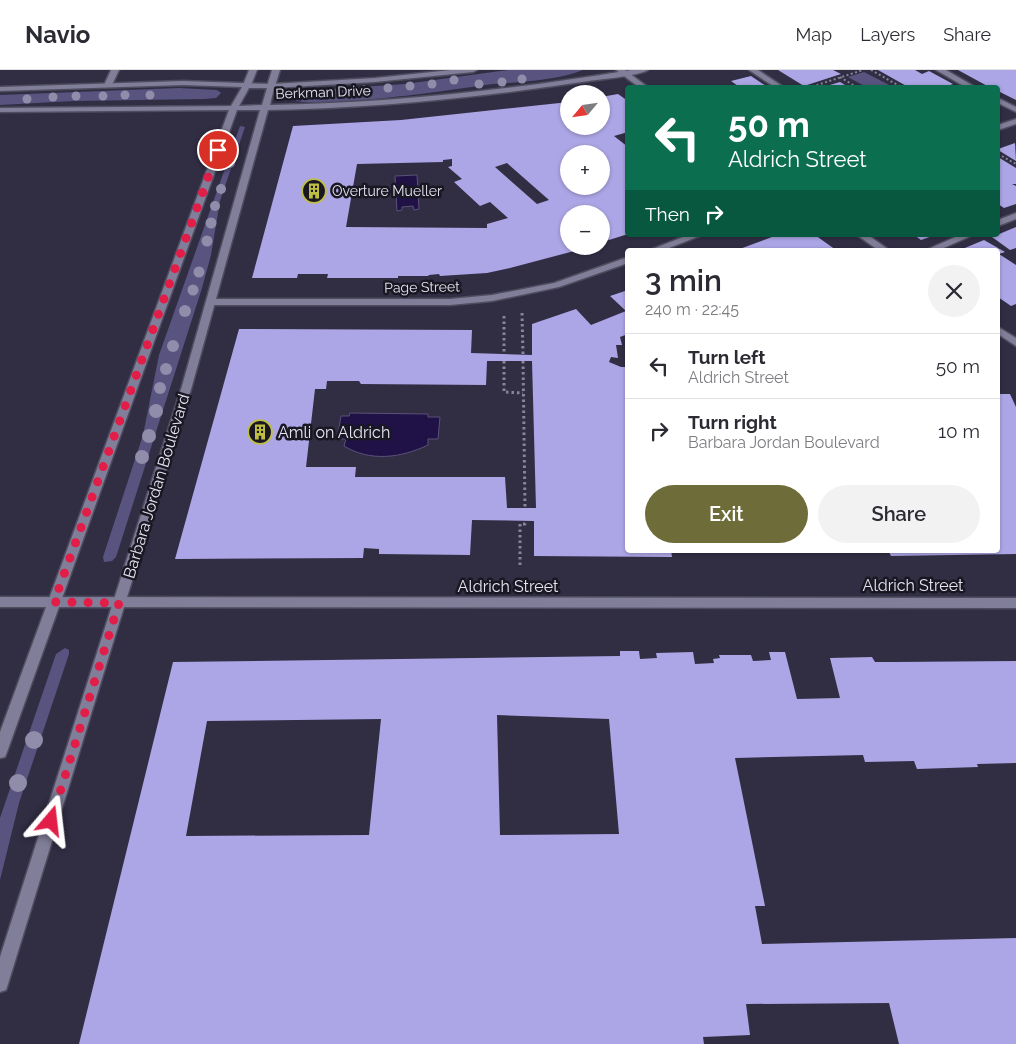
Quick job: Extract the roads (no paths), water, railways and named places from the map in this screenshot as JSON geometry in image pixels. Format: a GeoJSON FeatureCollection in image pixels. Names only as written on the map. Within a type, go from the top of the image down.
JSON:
{"type":"FeatureCollection","features":[{"type":"Feature","properties":{"kind":"street"},"geometry":{"type":"LineString","coordinates":[[108,84],[115,70]]}},
{"type":"Feature","properties":{"kind":"street"},"geometry":{"type":"LineString","coordinates":[[0,752],[234,108],[253,70]]}},
{"type":"Feature","properties":{"kind":"street","name":"Barbara Jordan Boulevard"},"geometry":{"type":"LineString","coordinates":[[0,984],[211,302],[276,70]]}},
{"type":"Feature","properties":{"kind":"street","name":"Berkman Drive"},"geometry":{"type":"LineString","coordinates":[[0,89],[183,83],[271,86],[375,80],[473,70]]}},
{"type":"Feature","properties":{"kind":"street","name":"Berkman Drive"},"geometry":{"type":"LineString","coordinates":[[0,110],[234,108],[428,98],[644,70]]}},
{"type":"Feature","properties":{"kind":"street"},"geometry":{"type":"LineString","coordinates":[[753,70],[777,85]]}},
{"type":"Feature","properties":{"kind":"street"},"geometry":{"type":"LineString","coordinates":[[940,70],[968,85]]}},
{"type":"Feature","properties":{"kind":"street"},"geometry":{"type":"LineString","coordinates":[[622,72],[642,85]]}},
{"type":"Feature","properties":{"kind":"street"},"geometry":{"type":"LineString","coordinates":[[1000,101],[1016,110]]}},
{"type":"Feature","properties":{"kind":"street"},"geometry":{"type":"LineString","coordinates":[[1000,127],[1016,121]]}},
{"type":"Feature","properties":{"kind":"street"},"geometry":{"type":"LineString","coordinates":[[1000,222],[1016,216]]}},
{"type":"Feature","properties":{"kind":"street"},"geometry":{"type":"LineString","coordinates":[[661,248],[691,237]]}},
{"type":"Feature","properties":{"kind":"street"},"geometry":{"type":"LineString","coordinates":[[865,237],[881,248]]}},
{"type":"Feature","properties":{"kind":"street"},"geometry":{"type":"LineString","coordinates":[[935,248],[963,237]]}},
{"type":"Feature","properties":{"kind":"street","name":"Page Street"},"geometry":{"type":"LineString","coordinates":[[211,302],[450,302],[492,298],[556,285],[625,261]]}},
{"type":"Feature","properties":{"kind":"street"},"geometry":{"type":"LineString","coordinates":[[1000,331],[1014,338]]}},
{"type":"Feature","properties":{"kind":"street","name":"Aldrich Street"},"geometry":{"type":"LineString","coordinates":[[0,602],[1016,603]]}},
{"type":"Feature","properties":{"kind":"place","name":"Overture Mueller"},"geometry":{"type":"Point","coordinates":[314,191]}},
{"type":"Feature","properties":{"kind":"place","name":"Amli on Aldrich"},"geometry":{"type":"Point","coordinates":[260,432]}}]}
